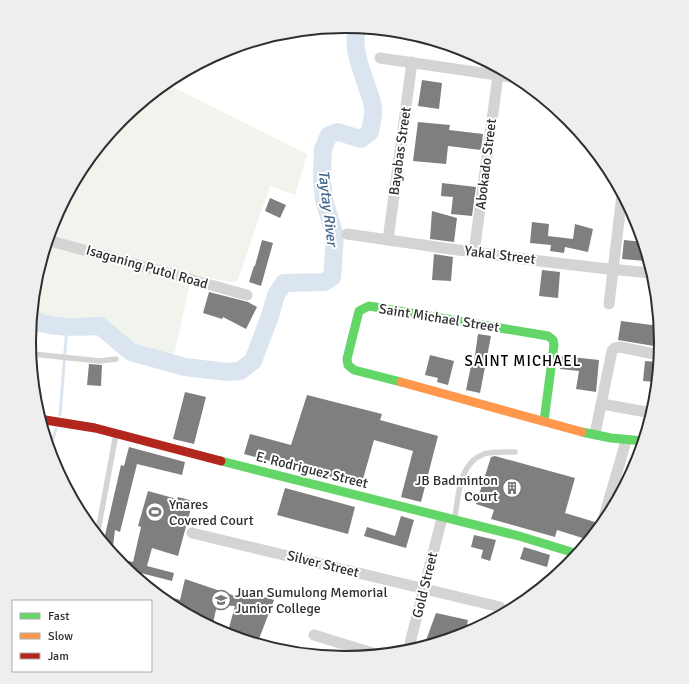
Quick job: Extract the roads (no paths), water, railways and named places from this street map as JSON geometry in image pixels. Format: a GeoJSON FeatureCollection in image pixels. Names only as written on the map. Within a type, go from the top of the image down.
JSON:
{"type":"FeatureCollection","features":[{"type":"Feature","properties":{"kind":"street"},"geometry":{"type":"LineString","coordinates":[[380,58],[503,77]]}},
{"type":"Feature","properties":{"kind":"street","name":"Bayabas Street"},"geometry":{"type":"LineString","coordinates":[[388,240],[412,62]]}},
{"type":"Feature","properties":{"kind":"street","name":"Abokado Street"},"geometry":{"type":"LineString","coordinates":[[474,252],[498,76]]}},
{"type":"Feature","properties":{"kind":"street"},"geometry":{"type":"LineString","coordinates":[[609,304],[621,203]]}},
{"type":"Feature","properties":{"kind":"street","name":"Yakal Street"},"geometry":{"type":"LineString","coordinates":[[347,234],[613,270],[646,273]]}},
{"type":"Feature","properties":{"kind":"street","name":"Isaganing Putol Road"},"geometry":{"type":"LineString","coordinates":[[53,242],[246,295]]}},
{"type":"Feature","properties":{"kind":"street","name":"Saint Michael Street"},"geometry":{"type":"LineString","coordinates":[[544,421],[554,345],[553,340],[548,336],[369,306],[359,311],[347,359],[348,365],[354,370],[445,393],[544,421],[626,441],[637,441]]}},
{"type":"Feature","properties":{"kind":"street"},"geometry":{"type":"LineString","coordinates":[[596,434],[612,351],[615,348],[620,347],[653,354]]}},
{"type":"Feature","properties":{"kind":"street"},"geometry":{"type":"LineString","coordinates":[[602,404],[646,412]]}},
{"type":"Feature","properties":{"kind":"street","name":"E. Rodriguez Street"},"geometry":{"type":"LineString","coordinates":[[45,420],[95,428],[442,518],[519,536],[571,552]]}},
{"type":"Feature","properties":{"kind":"street"},"geometry":{"type":"LineString","coordinates":[[608,503],[626,441]]}},
{"type":"Feature","properties":{"kind":"street","name":"Gold Street"},"geometry":{"type":"LineString","coordinates":[[410,644],[442,518]]}},
{"type":"Feature","properties":{"kind":"street","name":"Silver Street"},"geometry":{"type":"LineString","coordinates":[[192,533],[500,608]]}},
{"type":"Feature","properties":{"kind":"street"},"geometry":{"type":"LineString","coordinates":[[314,635],[363,650]]}},
{"type":"Feature","properties":{"kind":"lane"},"geometry":{"type":"LineString","coordinates":[[36,354],[99,361],[116,359]]}},
{"type":"Feature","properties":{"kind":"lane"},"geometry":{"type":"LineString","coordinates":[[98,529],[116,434]]}},
{"type":"Feature","properties":{"kind":"lane"},"geometry":{"type":"LineString","coordinates":[[454,521],[460,485],[470,463],[485,454],[515,452]]}},
{"type":"Feature","properties":{"kind":"waterway","name":"Taytay River"},"geometry":{"type":"LineString","coordinates":[[36,321],[56,326],[100,326],[131,352],[185,367],[227,372],[240,371],[253,361],[270,316],[276,295],[284,283],[324,282],[332,277],[335,236],[324,200],[322,180],[323,149],[329,135],[338,132],[361,139],[370,132],[373,113],[371,98],[357,56],[357,34]]}},
{"type":"Feature","properties":{"kind":"waterway"},"geometry":{"type":"LineString","coordinates":[[60,415],[67,327]]}},
{"type":"Feature","properties":{"kind":"waterway"},"geometry":{"type":"LineString","coordinates":[[52,441],[56,429]]}},
{"type":"Feature","properties":{"kind":"place","name":"JB Badminton Court"},"geometry":{"type":"Point","coordinates":[512,488]}},
{"type":"Feature","properties":{"kind":"place","name":"Ynares Covered Court"},"geometry":{"type":"Point","coordinates":[155,512]}},
{"type":"Feature","properties":{"kind":"place","name":"Juan Sumulong Memorial Junior College"},"geometry":{"type":"Point","coordinates":[221,600]}},
{"type":"Feature","properties":{"kind":"district","name":"SAINT MICHAEL"},"geometry":{"type":"Point","coordinates":[523,361]}}]}
